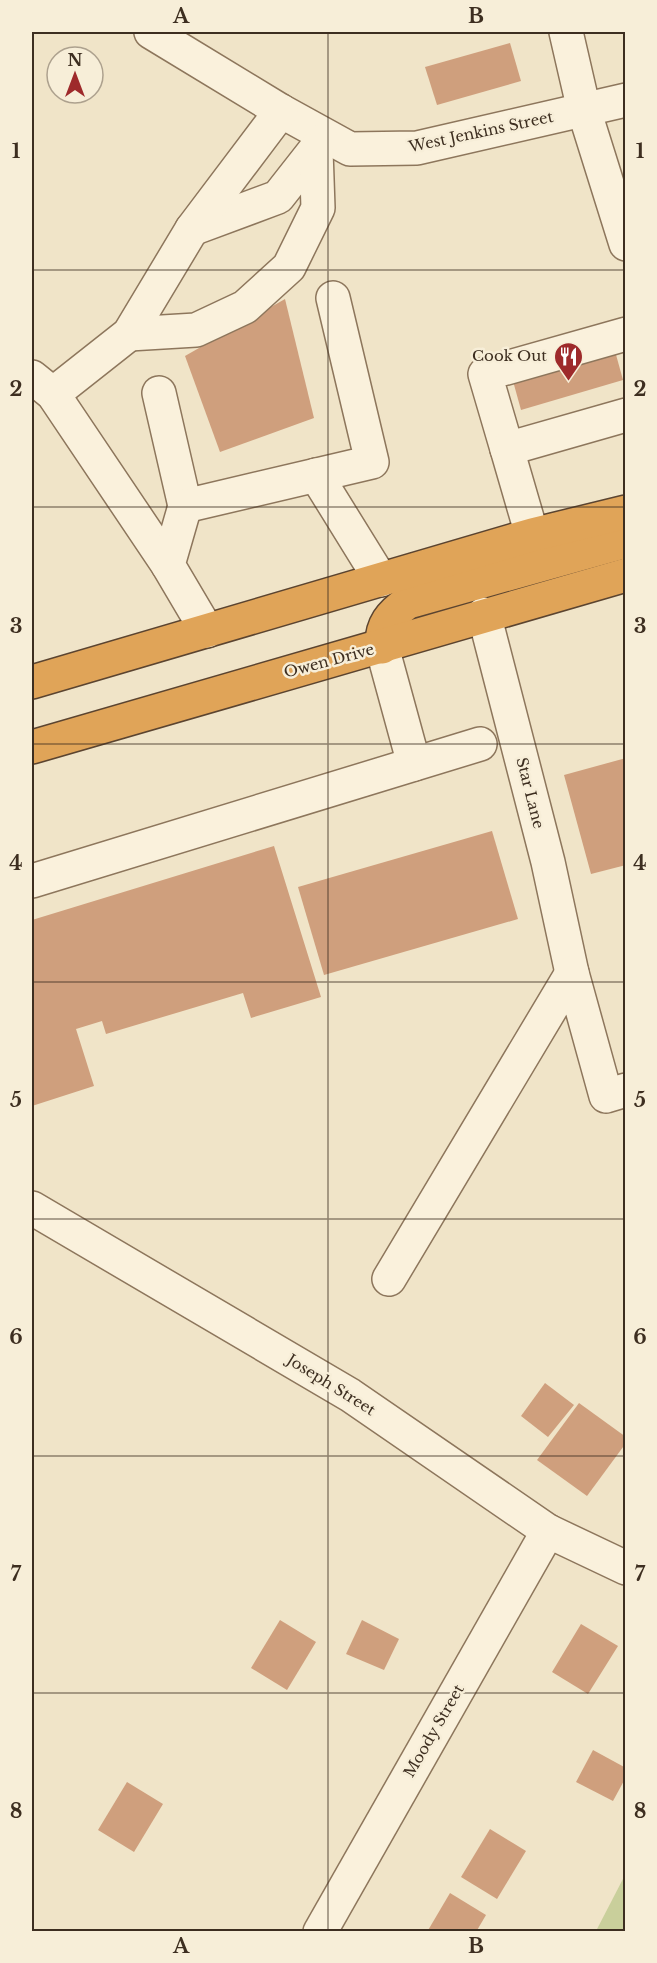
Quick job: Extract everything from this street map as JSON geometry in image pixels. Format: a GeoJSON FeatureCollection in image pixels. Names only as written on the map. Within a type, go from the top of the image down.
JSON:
{"type":"FeatureCollection","features":[{"type":"Feature","properties":{"kind":"highway"},"geometry":{"type":"LineString","coordinates":[[32,682],[532,535],[626,512]]}},
{"type":"Feature","properties":{"kind":"highway"},"geometry":{"type":"LineString","coordinates":[[382,646],[381,633],[386,623],[395,611],[408,602],[626,541]]}},
{"type":"Feature","properties":{"kind":"highway","name":"Owen Drive"},"geometry":{"type":"LineString","coordinates":[[32,747],[382,646],[484,614],[626,575]]}},
{"type":"Feature","properties":{"kind":"street","name":"West Jenkins Street"},"geometry":{"type":"LineString","coordinates":[[151,32],[281,111],[321,142],[350,149],[417,148],[626,100]]}},
{"type":"Feature","properties":{"kind":"street"},"geometry":{"type":"LineString","coordinates":[[566,32],[584,110],[626,244]]}},
{"type":"Feature","properties":{"kind":"street"},"geometry":{"type":"LineString","coordinates":[[129,334],[192,229],[281,111]]}},
{"type":"Feature","properties":{"kind":"street"},"geometry":{"type":"LineString","coordinates":[[192,229],[278,197],[321,142]]}},
{"type":"Feature","properties":{"kind":"street"},"geometry":{"type":"LineString","coordinates":[[207,631],[168,565],[42,386],[129,334],[196,330],[245,307],[289,267],[318,208],[321,142]]}},
{"type":"Feature","properties":{"kind":"street"},"geometry":{"type":"LineString","coordinates":[[185,506],[372,462],[333,298]]}},
{"type":"Feature","properties":{"kind":"street"},"geometry":{"type":"LineString","coordinates":[[532,535],[485,374],[626,334]]}},
{"type":"Feature","properties":{"kind":"street"},"geometry":{"type":"LineString","coordinates":[[159,393],[185,506],[168,565]]}},
{"type":"Feature","properties":{"kind":"street"},"geometry":{"type":"LineString","coordinates":[[507,449],[626,415]]}},
{"type":"Feature","properties":{"kind":"street"},"geometry":{"type":"LineString","coordinates":[[316,475],[381,580]]}},
{"type":"Feature","properties":{"kind":"street","name":"Star Lane"},"geometry":{"type":"LineString","coordinates":[[484,614],[548,862],[572,973],[606,1096],[626,1090]]}},
{"type":"Feature","properties":{"kind":"street"},"geometry":{"type":"LineString","coordinates":[[382,646],[414,764]]}},
{"type":"Feature","properties":{"kind":"street"},"geometry":{"type":"LineString","coordinates":[[32,881],[480,744]]}},
{"type":"Feature","properties":{"kind":"street"},"geometry":{"type":"LineString","coordinates":[[389,1279],[572,973]]}},
{"type":"Feature","properties":{"kind":"street","name":"Joseph Street"},"geometry":{"type":"LineString","coordinates":[[32,1208],[350,1395],[548,1531],[626,1568]]}},
{"type":"Feature","properties":{"kind":"street","name":"Moody Street"},"geometry":{"type":"LineString","coordinates":[[320,1932],[548,1531]]}},
{"type":"Feature","properties":{"kind":"green space"},"geometry":{"type":"Polygon","coordinates":[[[625,1875],[625,1931],[596,1931],[625,1875]]]}},
{"type":"Feature","properties":{"kind":"building"},"geometry":{"type":"Polygon","coordinates":[[[510,43],[521,81],[437,105],[425,67],[510,43]]]}},
{"type":"Feature","properties":{"kind":"building"},"geometry":{"type":"Polygon","coordinates":[[[285,299],[314,418],[220,452],[185,356],[285,299]]]}},
{"type":"Feature","properties":{"kind":"building","name":"Cook Out"},"geometry":{"type":"Polygon","coordinates":[[[615,351],[623,380],[521,410],[513,381],[615,351]]]}},
{"type":"Feature","properties":{"kind":"building"},"geometry":{"type":"Polygon","coordinates":[[[626,758],[626,865],[591,874],[564,775],[626,758]]]}},
{"type":"Feature","properties":{"kind":"building"},"geometry":{"type":"Polygon","coordinates":[[[492,831],[518,919],[324,975],[298,887],[492,831]]]}},
{"type":"Feature","properties":{"kind":"building"},"geometry":{"type":"Polygon","coordinates":[[[274,846],[321,997],[251,1018],[243,993],[106,1034],[102,1021],[76,1029],[94,1086],[32,1106],[32,920],[274,846]]]}},
{"type":"Feature","properties":{"kind":"building"},"geometry":{"type":"Polygon","coordinates":[[[545,1383],[574,1405],[548,1437],[521,1416],[545,1383]]]}},
{"type":"Feature","properties":{"kind":"building"},"geometry":{"type":"Polygon","coordinates":[[[579,1403],[626,1437],[626,1443],[587,1496],[537,1460],[579,1403]]]}},
{"type":"Feature","properties":{"kind":"building"},"geometry":{"type":"Polygon","coordinates":[[[280,1620],[316,1642],[287,1690],[251,1668],[280,1620]]]}},
{"type":"Feature","properties":{"kind":"building"},"geometry":{"type":"Polygon","coordinates":[[[362,1620],[399,1639],[384,1670],[346,1654],[362,1620]]]}},
{"type":"Feature","properties":{"kind":"building"},"geometry":{"type":"Polygon","coordinates":[[[581,1624],[618,1646],[588,1694],[552,1672],[581,1624]]]}},
{"type":"Feature","properties":{"kind":"building"},"geometry":{"type":"Polygon","coordinates":[[[593,1750],[626,1768],[626,1777],[613,1801],[576,1782],[593,1750]]]}},
{"type":"Feature","properties":{"kind":"building"},"geometry":{"type":"Polygon","coordinates":[[[127,1782],[163,1804],[134,1852],[98,1830],[127,1782]]]}},
{"type":"Feature","properties":{"kind":"building"},"geometry":{"type":"Polygon","coordinates":[[[490,1829],[526,1851],[497,1899],[461,1877],[490,1829]]]}},
{"type":"Feature","properties":{"kind":"building"},"geometry":{"type":"Polygon","coordinates":[[[450,1893],[486,1915],[476,1932],[427,1932],[450,1893]]]}},
{"type":"Feature","properties":{"kind":"place","name":"Cook Out"},"geometry":{"type":"Point","coordinates":[568,382]}}]}
